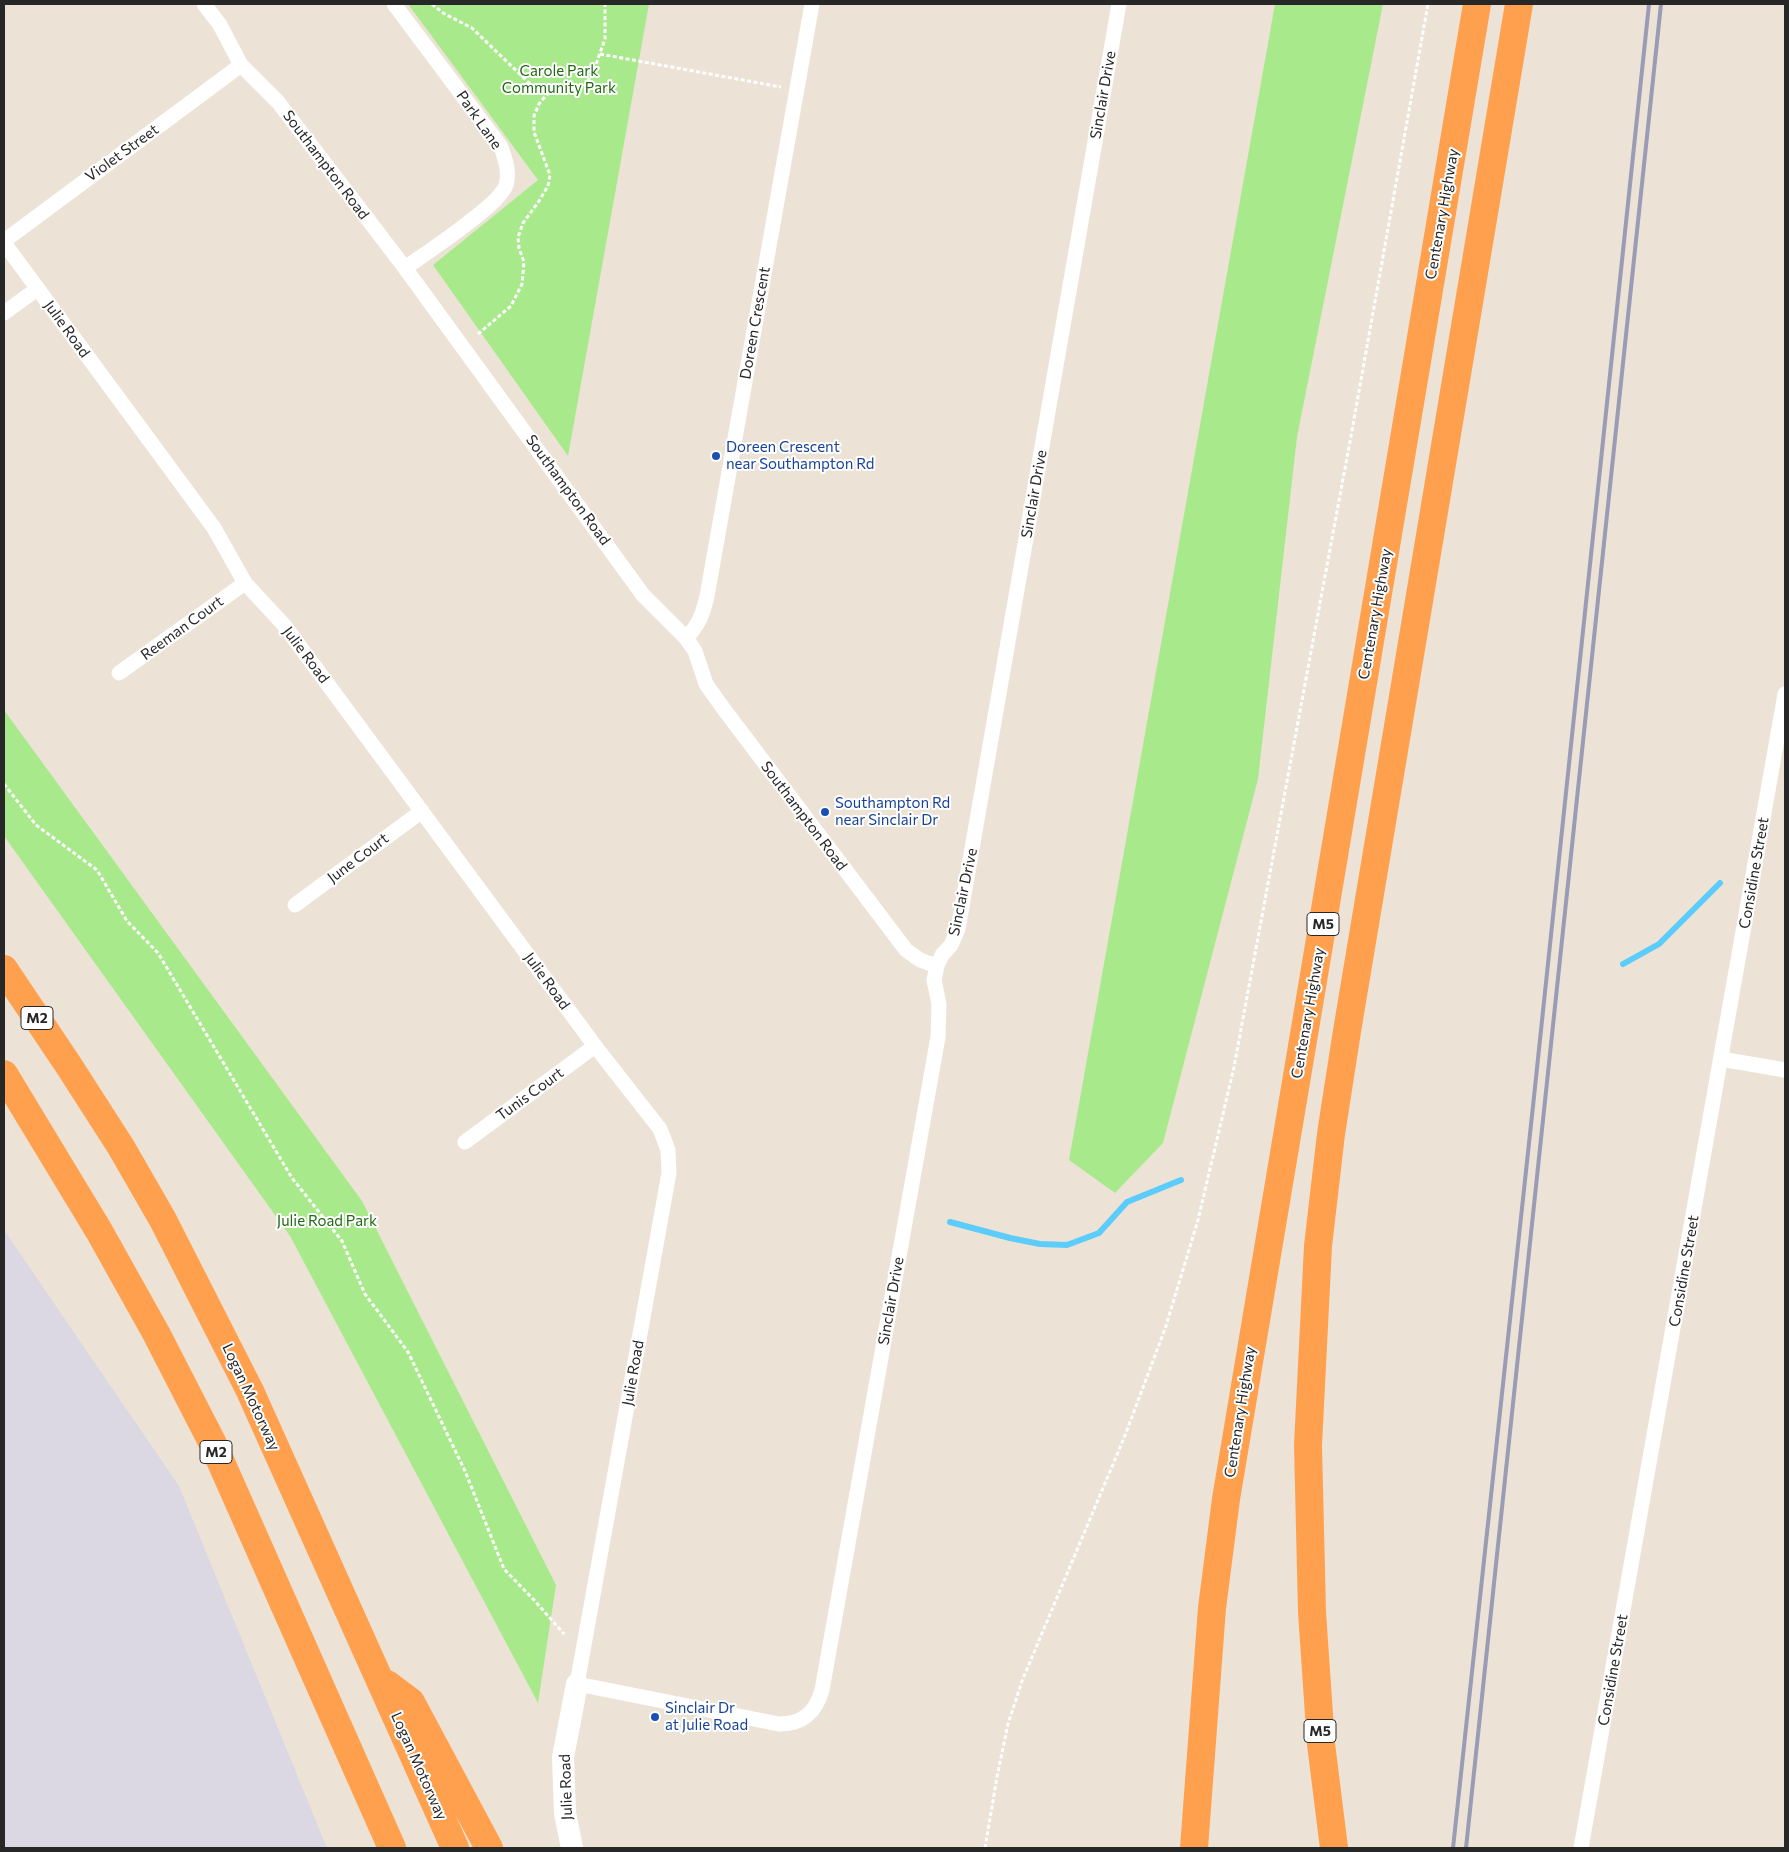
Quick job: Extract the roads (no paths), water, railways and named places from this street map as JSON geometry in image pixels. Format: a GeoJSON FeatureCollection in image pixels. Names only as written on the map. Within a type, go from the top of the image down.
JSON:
{"type":"FeatureCollection","features":[{"type":"Feature","properties":{"kind":"highway","name":"Centenary Highway"},"geometry":{"type":"LineString","coordinates":[[1194,1848],[1212,1608],[1226,1499],[1478,4]]}},
{"type":"Feature","properties":{"kind":"highway","name":"M5"},"geometry":{"type":"LineString","coordinates":[[1334,1848],[1321,1744],[1309,1534],[1308,1445],[1318,1246],[1331,1134],[1347,1031],[1519,4]]}},
{"type":"Feature","properties":{"kind":"highway","name":"Logan Motorway"},"geometry":{"type":"LineString","coordinates":[[4,969],[110,1131],[163,1220],[250,1391],[456,1848]]}},
{"type":"Feature","properties":{"kind":"highway","name":"M2"},"geometry":{"type":"LineString","coordinates":[[4,1074],[99,1231],[156,1333],[212,1442],[392,1848]]}},
{"type":"Feature","properties":{"kind":"highway"},"geometry":{"type":"LineString","coordinates":[[380,1678],[411,1702],[489,1848]]}},
{"type":"Feature","properties":{"kind":"street","name":"Southampton Road"},"geometry":{"type":"LineString","coordinates":[[204,4],[220,25],[241,65],[278,102],[405,268],[643,595],[686,638],[695,651],[706,684],[906,950],[920,960],[937,966]]}},
{"type":"Feature","properties":{"kind":"street","name":"Park Lane"},"geometry":{"type":"LineString","coordinates":[[394,4],[500,147],[506,161],[508,176],[506,187],[486,209],[405,268]]}},
{"type":"Feature","properties":{"kind":"street","name":"Doreen Crescent"},"geometry":{"type":"LineString","coordinates":[[686,638],[701,620],[707,596],[812,4]]}},
{"type":"Feature","properties":{"kind":"street","name":"Sinclair Drive"},"geometry":{"type":"LineString","coordinates":[[577,1684],[779,1724],[800,1720],[812,1712],[817,1705],[822,1690],[938,1037],[939,1004],[934,980],[942,955],[951,945],[958,929],[1119,4]]}},
{"type":"Feature","properties":{"kind":"street","name":"Violet Street"},"geometry":{"type":"LineString","coordinates":[[4,242],[241,65]]}},
{"type":"Feature","properties":{"kind":"street","name":"Julie Road"},"geometry":{"type":"LineString","coordinates":[[4,242],[214,528],[245,582],[284,625],[595,1046],[660,1129],[668,1150],[669,1173],[563,1757],[564,1813],[572,1848]]}},
{"type":"Feature","properties":{"kind":"street"},"geometry":{"type":"LineString","coordinates":[[4,313],[38,289]]}},
{"type":"Feature","properties":{"kind":"street","name":"Reeman Court"},"geometry":{"type":"LineString","coordinates":[[119,673],[245,582]]}},
{"type":"Feature","properties":{"kind":"street","name":"Considine Street"},"geometry":{"type":"LineString","coordinates":[[1581,1848],[1785,694]]}},
{"type":"Feature","properties":{"kind":"street","name":"June Court"},"geometry":{"type":"LineString","coordinates":[[295,905],[422,811]]}},
{"type":"Feature","properties":{"kind":"street","name":"Tunis Court"},"geometry":{"type":"LineString","coordinates":[[465,1142],[595,1046]]}},
{"type":"Feature","properties":{"kind":"street"},"geometry":{"type":"LineString","coordinates":[[1721,1059],[1785,1070]]}},
{"type":"Feature","properties":{"kind":"waterway"},"geometry":{"type":"LineString","coordinates":[[1623,964],[1659,944],[1720,883]]}},
{"type":"Feature","properties":{"kind":"waterway"},"geometry":{"type":"LineString","coordinates":[[950,1222],[1040,1244],[1067,1245],[1099,1233],[1127,1202],[1181,1180]]}},
{"type":"Feature","properties":{"kind":"railway"},"geometry":{"type":"LineString","coordinates":[[1453,1848],[1649,4]]}},
{"type":"Feature","properties":{"kind":"railway"},"geometry":{"type":"LineString","coordinates":[[1466,1848],[1661,4]]}},
{"type":"Feature","properties":{"kind":"place","name":"Doreen Crescent near Southampton Rd"},"geometry":{"type":"Point","coordinates":[716,456]}},
{"type":"Feature","properties":{"kind":"place","name":"Southampton Rd near Sinclair Dr"},"geometry":{"type":"Point","coordinates":[825,812]}},
{"type":"Feature","properties":{"kind":"place","name":"Sinclair Dr at Julie Road"},"geometry":{"type":"Point","coordinates":[655,1717]}},
{"type":"Feature","properties":{"kind":"park label","name":"Carole Park Community Park"},"geometry":{"type":"Point","coordinates":[559,80]}},
{"type":"Feature","properties":{"kind":"park label","name":"Julie Road Park"},"geometry":{"type":"Point","coordinates":[327,1221]}}]}
